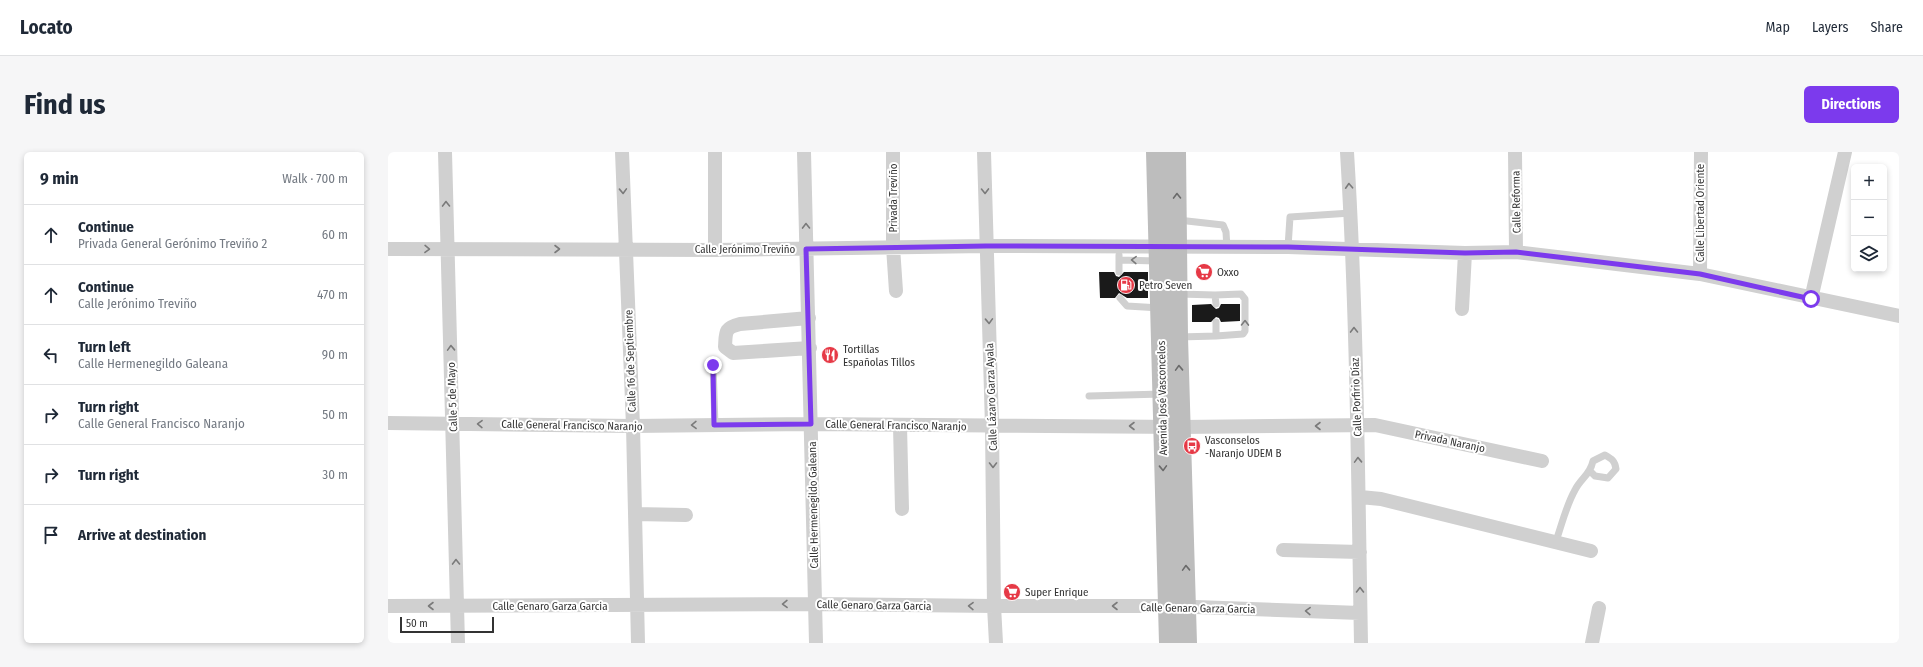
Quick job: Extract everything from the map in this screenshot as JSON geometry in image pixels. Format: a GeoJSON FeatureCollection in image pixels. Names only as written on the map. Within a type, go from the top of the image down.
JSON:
{"type":"FeatureCollection","features":[{"type":"Feature","properties":{"kind":"main road","name":"Avenida José Vasconcelos"},"geometry":{"type":"LineString","coordinates":[[1156,152],[1168,220]]}},
{"type":"Feature","properties":{"kind":"main road","name":"Avenida José Vasconcelos"},"geometry":{"type":"LineString","coordinates":[[1176,152],[1168,220],[1169,337],[1177,607],[1187,643]]}},
{"type":"Feature","properties":{"kind":"main road","name":"Avenida José Vasconcelos"},"geometry":{"type":"LineString","coordinates":[[1169,643],[1177,607]]}},
{"type":"Feature","properties":{"kind":"street","name":"Calle 5 de Mayo"},"geometry":{"type":"LineString","coordinates":[[445,152],[458,643]]}},
{"type":"Feature","properties":{"kind":"street","name":"Calle 16 de Septiembre"},"geometry":{"type":"LineString","coordinates":[[622,152],[633,426],[638,643]]}},
{"type":"Feature","properties":{"kind":"street"},"geometry":{"type":"LineString","coordinates":[[715,152],[715,250]]}},
{"type":"Feature","properties":{"kind":"street","name":"Calle Hermenegildo Galeana"},"geometry":{"type":"LineString","coordinates":[[804,152],[810,348],[816,643]]}},
{"type":"Feature","properties":{"kind":"street","name":"Privada Treviño"},"geometry":{"type":"LineString","coordinates":[[893,152],[893,247],[896,291]]}},
{"type":"Feature","properties":{"kind":"street","name":"Calle Lázaro Garza Ayala"},"geometry":{"type":"LineString","coordinates":[[984,152],[992,426],[994,606],[996,643]]}},
{"type":"Feature","properties":{"kind":"street","name":"Calle Porfirio Díaz"},"geometry":{"type":"LineString","coordinates":[[1347,152],[1351,213],[1360,497],[1361,643]]}},
{"type":"Feature","properties":{"kind":"street","name":"Calle Reforma"},"geometry":{"type":"LineString","coordinates":[[1515,152],[1516,252]]}},
{"type":"Feature","properties":{"kind":"street","name":"Calle Libertad Oriente"},"geometry":{"type":"LineString","coordinates":[[1700,274],[1701,152]]}},
{"type":"Feature","properties":{"kind":"street"},"geometry":{"type":"LineString","coordinates":[[1811,299],[1845,152]]}},
{"type":"Feature","properties":{"kind":"street","name":"Calle Jerónimo Treviño"},"geometry":{"type":"LineString","coordinates":[[388,249],[715,250],[986,246],[1168,257],[1227,248],[1288,247],[1465,253],[1516,252],[1700,274],[1811,299],[1899,316]]}},
{"type":"Feature","properties":{"kind":"street"},"geometry":{"type":"LineString","coordinates":[[1462,309],[1465,253]]}},
{"type":"Feature","properties":{"kind":"street"},"geometry":{"type":"LineString","coordinates":[[809,318],[740,324],[730,327],[726,332],[725,347],[733,353],[810,348]]}},
{"type":"Feature","properties":{"kind":"street","name":"Calle General Francisco Naranjo"},"geometry":{"type":"LineString","coordinates":[[388,423],[633,426],[811,424],[900,426],[1172,427],[1357,426]]}},
{"type":"Feature","properties":{"kind":"street","name":"Privada Naranjo"},"geometry":{"type":"LineString","coordinates":[[1357,426],[1375,425],[1542,461]]}},
{"type":"Feature","properties":{"kind":"street"},"geometry":{"type":"LineString","coordinates":[[900,426],[902,509]]}},
{"type":"Feature","properties":{"kind":"street"},"geometry":{"type":"LineString","coordinates":[[1360,497],[1381,499],[1556,541],[1591,551]]}},
{"type":"Feature","properties":{"kind":"street"},"geometry":{"type":"LineString","coordinates":[[635,514],[686,515]]}},
{"type":"Feature","properties":{"kind":"street"},"geometry":{"type":"LineString","coordinates":[[1284,550],[1360,552]]}},
{"type":"Feature","properties":{"kind":"street","name":"Calle Genaro Garza Garcia"},"geometry":{"type":"LineString","coordinates":[[388,606],[815,604],[1177,607],[1360,613]]}},
{"type":"Feature","properties":{"kind":"street"},"geometry":{"type":"LineString","coordinates":[[1592,643],[1599,608]]}},
{"type":"Feature","properties":{"kind":"lane"},"geometry":{"type":"LineString","coordinates":[[1288,247],[1290,217],[1351,213]]}},
{"type":"Feature","properties":{"kind":"lane"},"geometry":{"type":"LineString","coordinates":[[1168,220],[1223,225],[1226,232],[1227,248]]}},
{"type":"Feature","properties":{"kind":"lane"},"geometry":{"type":"LineString","coordinates":[[1119,253],[1119,272]]}},
{"type":"Feature","properties":{"kind":"lane"},"geometry":{"type":"LineString","coordinates":[[1120,298],[1127,306],[1215,295],[1241,294],[1245,299],[1245,331],[1243,334],[1169,337]]}},
{"type":"Feature","properties":{"kind":"lane"},"geometry":{"type":"LineString","coordinates":[[1215,295],[1216,304]]}},
{"type":"Feature","properties":{"kind":"lane"},"geometry":{"type":"LineString","coordinates":[[1216,322],[1216,336]]}},
{"type":"Feature","properties":{"kind":"lane"},"geometry":{"type":"LineString","coordinates":[[713,365],[714,425]]}},
{"type":"Feature","properties":{"kind":"lane"},"geometry":{"type":"LineString","coordinates":[[1089,396],[1171,394]]}},
{"type":"Feature","properties":{"kind":"lane"},"geometry":{"type":"LineString","coordinates":[[1556,541],[1575,489],[1591,472]]}},
{"type":"Feature","properties":{"kind":"building","name":"Petro Seven"},"geometry":{"type":"Polygon","coordinates":[[[1099,272],[1114,272],[1116,276],[1119,277],[1124,272],[1148,272],[1148,298],[1127,298],[1119,293],[1115,298],[1100,298],[1099,272]]]}},
{"type":"Feature","properties":{"kind":"building","name":"Oxxo"},"geometry":{"type":"Polygon","coordinates":[[[1211,304],[1216,309],[1219,308],[1221,304],[1240,304],[1240,321],[1221,322],[1219,318],[1216,317],[1211,322],[1192,322],[1192,305],[1211,304]]]}},
{"type":"Feature","properties":{"kind":"place","name":"Oxxo"},"geometry":{"type":"Point","coordinates":[1204,272]}},
{"type":"Feature","properties":{"kind":"place","name":"Petro Seven"},"geometry":{"type":"Point","coordinates":[1126,285]}},
{"type":"Feature","properties":{"kind":"place","name":"Tortillas Españolas Tillos"},"geometry":{"type":"Point","coordinates":[830,355]}},
{"type":"Feature","properties":{"kind":"place","name":"Vasconselos -Naranjo UDEM B"},"geometry":{"type":"Point","coordinates":[1192,446]}},
{"type":"Feature","properties":{"kind":"place","name":"Super Enrique"},"geometry":{"type":"Point","coordinates":[1012,592]}},
{"type":"Feature","properties":{"kind":"route"},"geometry":{"type":"LineString","coordinates":[[713,365],[714,425],[811,424],[806,249],[986,246],[1227,248],[1288,247],[1465,253],[1516,252],[1700,274],[1811,299]]}}]}
